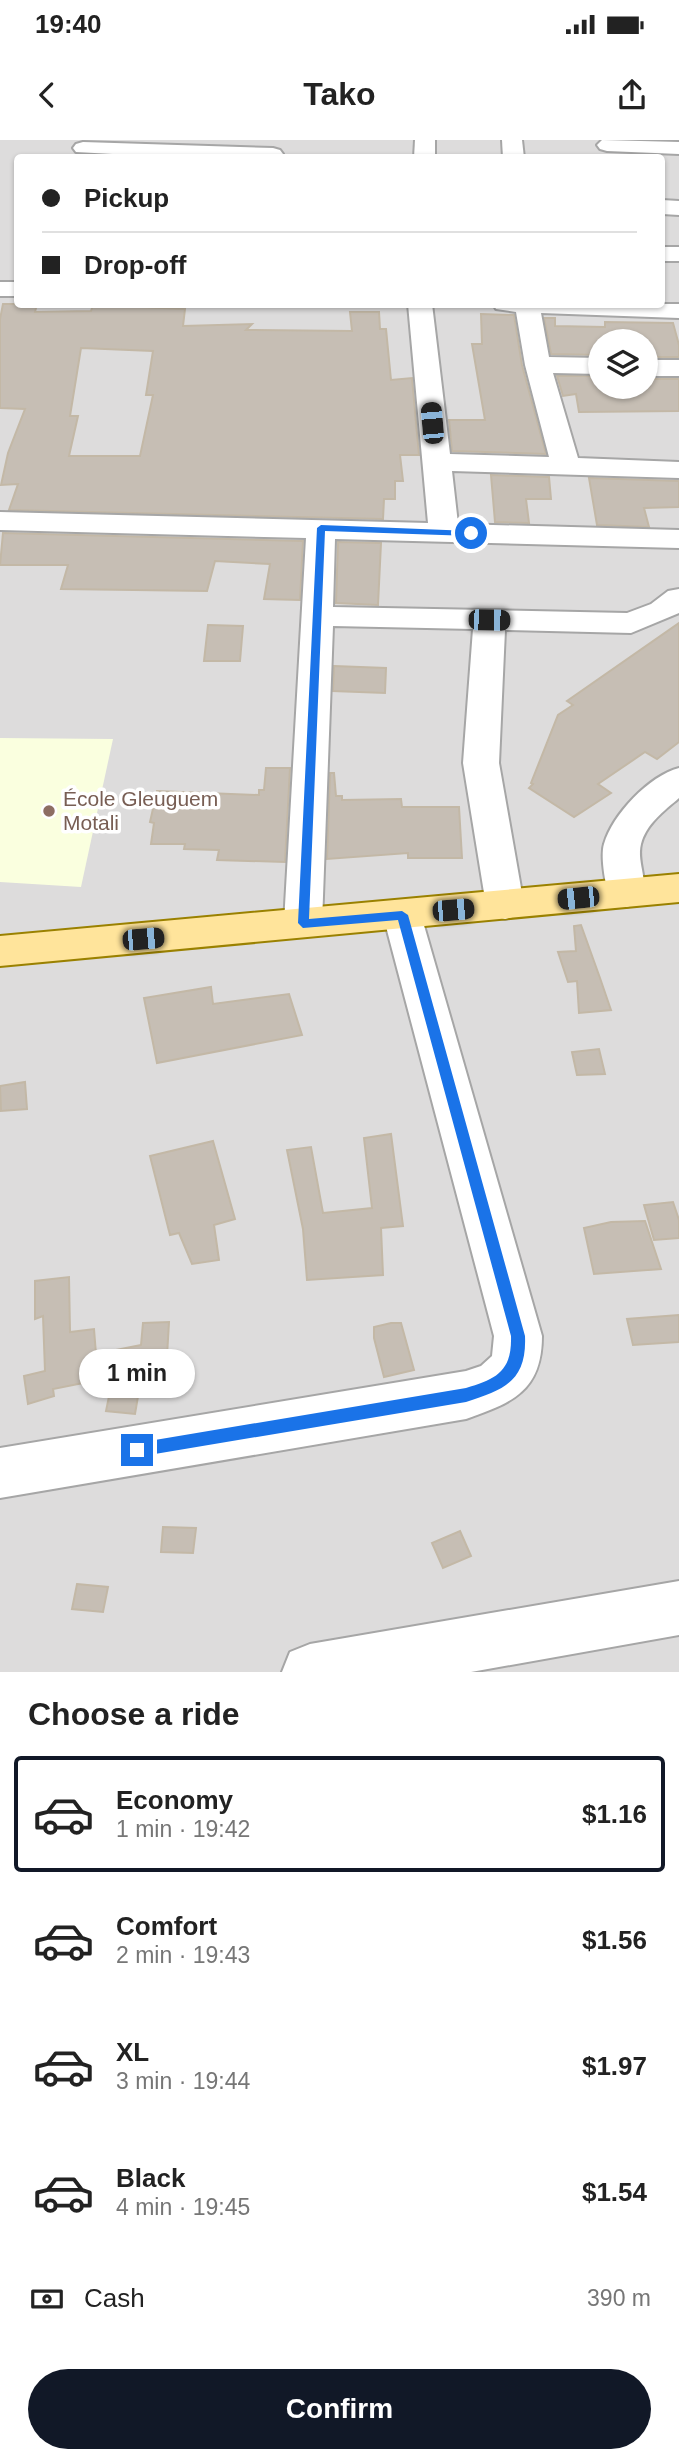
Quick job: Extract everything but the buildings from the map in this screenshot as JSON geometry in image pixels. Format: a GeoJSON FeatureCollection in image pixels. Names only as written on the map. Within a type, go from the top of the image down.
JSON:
{"type":"FeatureCollection","features":[{"type":"Feature","properties":{"kind":"main road"},"geometry":{"type":"LineString","coordinates":[[0,951],[679,888]]}},
{"type":"Feature","properties":{"kind":"street"},"geometry":{"type":"LineString","coordinates":[[82,148],[181,145],[274,150]]}},
{"type":"Feature","properties":{"kind":"street"},"geometry":{"type":"LineString","coordinates":[[607,148],[679,148]]}},
{"type":"Feature","properties":{"kind":"street"},"geometry":{"type":"LineString","coordinates":[[420,308],[444,533]]}},
{"type":"Feature","properties":{"kind":"street"},"geometry":{"type":"LineString","coordinates":[[528,308],[538,365],[566,467]]}},
{"type":"Feature","properties":{"kind":"street"},"geometry":{"type":"LineString","coordinates":[[645,308],[679,311]]}},
{"type":"Feature","properties":{"kind":"street"},"geometry":{"type":"LineString","coordinates":[[538,365],[588,366]]}},
{"type":"Feature","properties":{"kind":"street"},"geometry":{"type":"LineString","coordinates":[[658,368],[679,369]]}},
{"type":"Feature","properties":{"kind":"street"},"geometry":{"type":"LineString","coordinates":[[436,462],[679,470]]}},
{"type":"Feature","properties":{"kind":"street"},"geometry":{"type":"LineString","coordinates":[[0,521],[679,539]]}},
{"type":"Feature","properties":{"kind":"street"},"geometry":{"type":"LineString","coordinates":[[303,923],[321,528]]}},
{"type":"Feature","properties":{"kind":"street"},"geometry":{"type":"LineString","coordinates":[[317,616],[631,623],[662,611],[679,598]]}},
{"type":"Feature","properties":{"kind":"street"},"geometry":{"type":"LineString","coordinates":[[489,620],[481,763],[505,905]]}},
{"type":"Feature","properties":{"kind":"street"},"geometry":{"type":"LineString","coordinates":[[626,893],[622,845],[643,808],[679,780]]}},
{"type":"Feature","properties":{"kind":"street"},"geometry":{"type":"LineString","coordinates":[[0,1473],[466,1395],[496,1386],[515,1366],[519,1352],[518,1336],[402,915]]}},
{"type":"Feature","properties":{"kind":"street"},"geometry":{"type":"LineString","coordinates":[[310,1672],[679,1608]]}},
{"type":"Feature","properties":{"kind":"shaded area"},"geometry":{"type":"Polygon","coordinates":[[[0,140],[679,140],[679,1672],[0,1672],[0,140]]]}},
{"type":"Feature","properties":{"kind":"shaded area","name":"École Gleuguem Motali"},"geometry":{"type":"Polygon","coordinates":[[[0,738],[113,739],[81,887],[0,882],[0,738]]]}},
{"type":"Feature","properties":{"kind":"place","name":"École Gleuguem Motali"},"geometry":{"type":"Point","coordinates":[49,811]}},
{"type":"Feature","properties":{"kind":"route"},"geometry":{"type":"LineString","coordinates":[[137,1450],[466,1395],[496,1386],[515,1366],[519,1352],[518,1336],[402,915],[303,923],[321,528],[471,533]]}}]}
